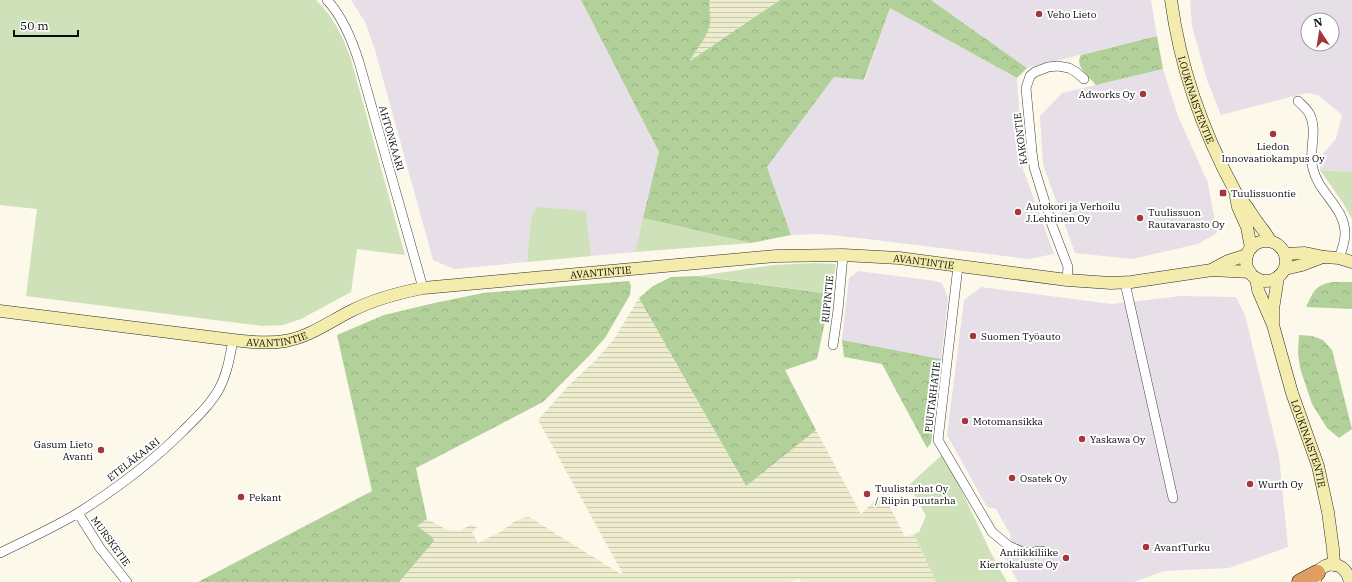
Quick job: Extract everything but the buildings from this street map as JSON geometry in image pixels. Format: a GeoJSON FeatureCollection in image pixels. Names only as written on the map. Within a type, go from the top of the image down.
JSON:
{"type":"FeatureCollection","features":[{"type":"Feature","properties":{"kind":"highway"},"geometry":{"type":"LineString","coordinates":[[1300,582],[1316,577]]}},
{"type":"Feature","properties":{"kind":"street","name":"AHTONKAARI"},"geometry":{"type":"LineString","coordinates":[[327,0],[342,20],[351,37],[423,288]]}},
{"type":"Feature","properties":{"kind":"street","name":"LOUKINAISTENTIE"},"geometry":{"type":"LineString","coordinates":[[1171,0],[1178,42],[1194,97],[1218,157],[1236,194],[1244,202],[1267,234],[1270,241]]}},
{"type":"Feature","properties":{"kind":"street","name":"KAKONTIE"},"geometry":{"type":"LineString","coordinates":[[1068,280],[1068,266],[1052,225],[1034,167],[1026,88],[1030,76],[1048,67],[1058,66],[1069,68],[1084,79]]}},
{"type":"Feature","properties":{"kind":"street"},"geometry":{"type":"LineString","coordinates":[[1298,101],[1309,114],[1314,128],[1311,160],[1313,170],[1322,188],[1342,217],[1345,234],[1339,258]]}},
{"type":"Feature","properties":{"kind":"street","name":"LOUKINAISTENTIE"},"geometry":{"type":"LineString","coordinates":[[1236,194],[1237,204],[1247,227],[1249,251]]}},
{"type":"Feature","properties":{"kind":"street"},"geometry":{"type":"LineString","coordinates":[[1281,273],[1286,261],[1285,254],[1279,246],[1270,241],[1263,241],[1257,243],[1249,251],[1247,266],[1253,275],[1267,281],[1281,273],[1324,257]]}},
{"type":"Feature","properties":{"kind":"street","name":"AVANTINTIE"},"geometry":{"type":"LineString","coordinates":[[1212,270],[1249,251]]}},
{"type":"Feature","properties":{"kind":"street"},"geometry":{"type":"LineString","coordinates":[[1285,254],[1305,253],[1339,258],[1352,262]]}},
{"type":"Feature","properties":{"kind":"street","name":"AVANTINTIE"},"geometry":{"type":"LineString","coordinates":[[0,311],[265,343],[297,338],[314,331],[350,311],[372,301],[401,292],[423,288],[776,256],[843,255],[899,258],[1097,283],[1125,282],[1212,270],[1253,275]]}},
{"type":"Feature","properties":{"kind":"street","name":"RIIPINTIE"},"geometry":{"type":"LineString","coordinates":[[833,345],[843,255]]}},
{"type":"Feature","properties":{"kind":"street","name":"PUUTARHATIE"},"geometry":{"type":"LineString","coordinates":[[958,266],[938,440],[992,532],[1009,546],[1025,553],[1042,551]]}},
{"type":"Feature","properties":{"kind":"street","name":"LOUKINAISTENTIE"},"geometry":{"type":"LineString","coordinates":[[1273,325],[1274,309],[1281,273]]}},
{"type":"Feature","properties":{"kind":"street","name":"LOUKINAISTENTIE"},"geometry":{"type":"LineString","coordinates":[[1253,275],[1273,325],[1292,394],[1318,466],[1324,492],[1334,564]]}},
{"type":"Feature","properties":{"kind":"street"},"geometry":{"type":"LineString","coordinates":[[1125,282],[1173,498]]}},
{"type":"Feature","properties":{"kind":"street","name":"ETELÄKAARI"},"geometry":{"type":"LineString","coordinates":[[0,553],[78,513],[152,461],[172,443],[212,400],[219,388],[230,361],[233,340]]}},
{"type":"Feature","properties":{"kind":"street","name":"MURSKETIE"},"geometry":{"type":"LineString","coordinates":[[78,513],[100,548],[127,582]]}},
{"type":"Feature","properties":{"kind":"street"},"geometry":{"type":"LineString","coordinates":[[1316,577],[1327,566],[1334,564],[1343,568],[1348,574],[1350,582]]}},
{"type":"Feature","properties":{"kind":"shaded area"},"geometry":{"type":"Polygon","coordinates":[[[351,0],[581,0],[659,152],[635,252],[591,256],[586,212],[531,219],[527,262],[454,269],[433,260],[375,50],[365,22],[351,0]]]}},
{"type":"Feature","properties":{"kind":"shaded area"},"geometry":{"type":"Polygon","coordinates":[[[710,0],[780,0],[690,61],[709,28],[710,18],[708,8],[710,0]]]}},
{"type":"Feature","properties":{"kind":"shaded area"},"geometry":{"type":"Polygon","coordinates":[[[931,0],[1151,0],[1157,36],[1027,68],[931,0]]]}},
{"type":"Feature","properties":{"kind":"shaded area"},"geometry":{"type":"Polygon","coordinates":[[[1190,0],[1352,0],[1352,172],[1320,170],[1322,155],[1336,139],[1342,115],[1318,95],[1306,93],[1221,115],[1207,80],[1192,26],[1190,0]]]}},
{"type":"Feature","properties":{"kind":"shaded area"},"geometry":{"type":"Polygon","coordinates":[[[890,8],[1017,78],[1023,169],[1054,254],[1029,259],[821,234],[791,235],[767,167],[834,77],[865,80],[890,8]]]}},
{"type":"Feature","properties":{"kind":"shaded area"},"geometry":{"type":"Polygon","coordinates":[[[1163,69],[1178,116],[1208,183],[1217,233],[1198,244],[1132,259],[1075,253],[1043,165],[1040,116],[1062,93],[1163,69]]]}},
{"type":"Feature","properties":{"kind":"shaded area"},"geometry":{"type":"Polygon","coordinates":[[[858,271],[942,283],[948,298],[941,359],[842,340],[849,278],[858,271]]]}},
{"type":"Feature","properties":{"kind":"shaded area"},"geometry":{"type":"Polygon","coordinates":[[[981,287],[1111,304],[1181,296],[1236,297],[1245,315],[1279,456],[1288,547],[1229,568],[1164,571],[1134,582],[1018,582],[1001,552],[1007,548],[1011,536],[996,509],[987,507],[947,435],[964,300],[981,287]]]}},
{"type":"Feature","properties":{"kind":"shaded area"},"geometry":{"type":"Polygon","coordinates":[[[639,298],[745,485],[816,430],[861,514],[883,493],[905,537],[914,534],[936,582],[802,582],[799,579],[789,582],[399,582],[434,541],[432,537],[416,526],[427,519],[447,530],[460,531],[472,524],[477,528],[472,532],[478,543],[502,531],[515,521],[529,517],[619,573],[623,574],[538,420],[570,384],[595,361],[614,339],[639,298]]]}},
{"type":"Feature","properties":{"kind":"green space"},"geometry":{"type":"Polygon","coordinates":[[[0,0],[316,0],[328,13],[336,26],[350,56],[405,255],[357,249],[351,292],[301,319],[283,325],[262,326],[26,296],[37,209],[0,205],[0,0]]]}},
{"type":"Feature","properties":{"kind":"green space"},"geometry":{"type":"Polygon","coordinates":[[[581,0],[710,0],[709,28],[690,61],[780,0],[931,0],[1027,68],[1017,78],[890,8],[864,80],[834,77],[767,167],[791,235],[751,243],[643,218],[659,152],[581,0]]]}},
{"type":"Feature","properties":{"kind":"green space"},"geometry":{"type":"Polygon","coordinates":[[[1157,36],[1163,69],[1096,85],[1086,75],[1079,63],[1081,55],[1157,36]]]}},
{"type":"Feature","properties":{"kind":"green space"},"geometry":{"type":"Polygon","coordinates":[[[1320,170],[1352,172],[1352,219],[1343,203],[1320,170]]]}},
{"type":"Feature","properties":{"kind":"green space"},"geometry":{"type":"Polygon","coordinates":[[[537,207],[586,211],[591,256],[527,262],[531,219],[537,207]]]}},
{"type":"Feature","properties":{"kind":"green space"},"geometry":{"type":"Polygon","coordinates":[[[643,218],[751,243],[635,252],[643,218]]]}},
{"type":"Feature","properties":{"kind":"green space"},"geometry":{"type":"Polygon","coordinates":[[[815,263],[836,264],[831,294],[699,276],[773,265],[815,263]]]}},
{"type":"Feature","properties":{"kind":"green space"},"geometry":{"type":"Polygon","coordinates":[[[698,276],[831,294],[817,359],[785,370],[816,430],[746,486],[639,298],[653,286],[671,277],[698,276]]]}},
{"type":"Feature","properties":{"kind":"green space"},"geometry":{"type":"Polygon","coordinates":[[[629,281],[631,286],[630,295],[605,338],[543,402],[416,468],[427,519],[417,526],[432,537],[434,541],[399,582],[198,582],[372,491],[337,335],[384,315],[483,293],[629,281]]]}},
{"type":"Feature","properties":{"kind":"green space"},"geometry":{"type":"Polygon","coordinates":[[[1332,282],[1352,282],[1352,309],[1306,307],[1318,287],[1332,282]]]}},
{"type":"Feature","properties":{"kind":"green space"},"geometry":{"type":"Polygon","coordinates":[[[1299,335],[1312,336],[1323,340],[1332,350],[1352,429],[1339,438],[1327,428],[1312,404],[1300,368],[1298,353],[1299,335]]]}},
{"type":"Feature","properties":{"kind":"green space"},"geometry":{"type":"Polygon","coordinates":[[[842,340],[941,359],[931,443],[927,448],[882,364],[844,357],[842,340]]]}},
{"type":"Feature","properties":{"kind":"green space"},"geometry":{"type":"Polygon","coordinates":[[[944,453],[991,553],[1007,582],[936,582],[914,534],[919,532],[926,516],[909,485],[944,453]]]}},
{"type":"Feature","properties":{"kind":"place","name":"Veho Lieto"},"geometry":{"type":"Point","coordinates":[1039,14]}},
{"type":"Feature","properties":{"kind":"place","name":"Adworks Oy"},"geometry":{"type":"Point","coordinates":[1143,94]}},
{"type":"Feature","properties":{"kind":"place","name":"Liedon Innovaatiokampus Oy"},"geometry":{"type":"Point","coordinates":[1273,134]}},
{"type":"Feature","properties":{"kind":"place","name":"Tuulissuontie"},"geometry":{"type":"Point","coordinates":[1223,193]}},
{"type":"Feature","properties":{"kind":"place","name":"Autokori ja Verhoilu J.Lehtinen Oy"},"geometry":{"type":"Point","coordinates":[1018,212]}},
{"type":"Feature","properties":{"kind":"place","name":"Tuulissuon Rautavarasto Oy"},"geometry":{"type":"Point","coordinates":[1140,218]}},
{"type":"Feature","properties":{"kind":"place","name":"Suomen Työauto"},"geometry":{"type":"Point","coordinates":[973,336]}},
{"type":"Feature","properties":{"kind":"place","name":"Motomansikka"},"geometry":{"type":"Point","coordinates":[965,421]}},
{"type":"Feature","properties":{"kind":"place","name":"Yaskawa Oy"},"geometry":{"type":"Point","coordinates":[1082,439]}},
{"type":"Feature","properties":{"kind":"place","name":"Gasum Lieto Avanti"},"geometry":{"type":"Point","coordinates":[101,450]}},
{"type":"Feature","properties":{"kind":"place","name":"Osatek Oy"},"geometry":{"type":"Point","coordinates":[1012,478]}},
{"type":"Feature","properties":{"kind":"place","name":"Wurth Oy"},"geometry":{"type":"Point","coordinates":[1250,484]}},
{"type":"Feature","properties":{"kind":"place","name":"Tuulistarhat Oy / Riipin puutarha"},"geometry":{"type":"Point","coordinates":[867,494]}},
{"type":"Feature","properties":{"kind":"place","name":"Pekant"},"geometry":{"type":"Point","coordinates":[241,497]}},
{"type":"Feature","properties":{"kind":"place","name":"AvantTurku"},"geometry":{"type":"Point","coordinates":[1146,547]}},
{"type":"Feature","properties":{"kind":"place","name":"Antiikkiliike Kiertokaluste Oy"},"geometry":{"type":"Point","coordinates":[1066,558]}}]}
